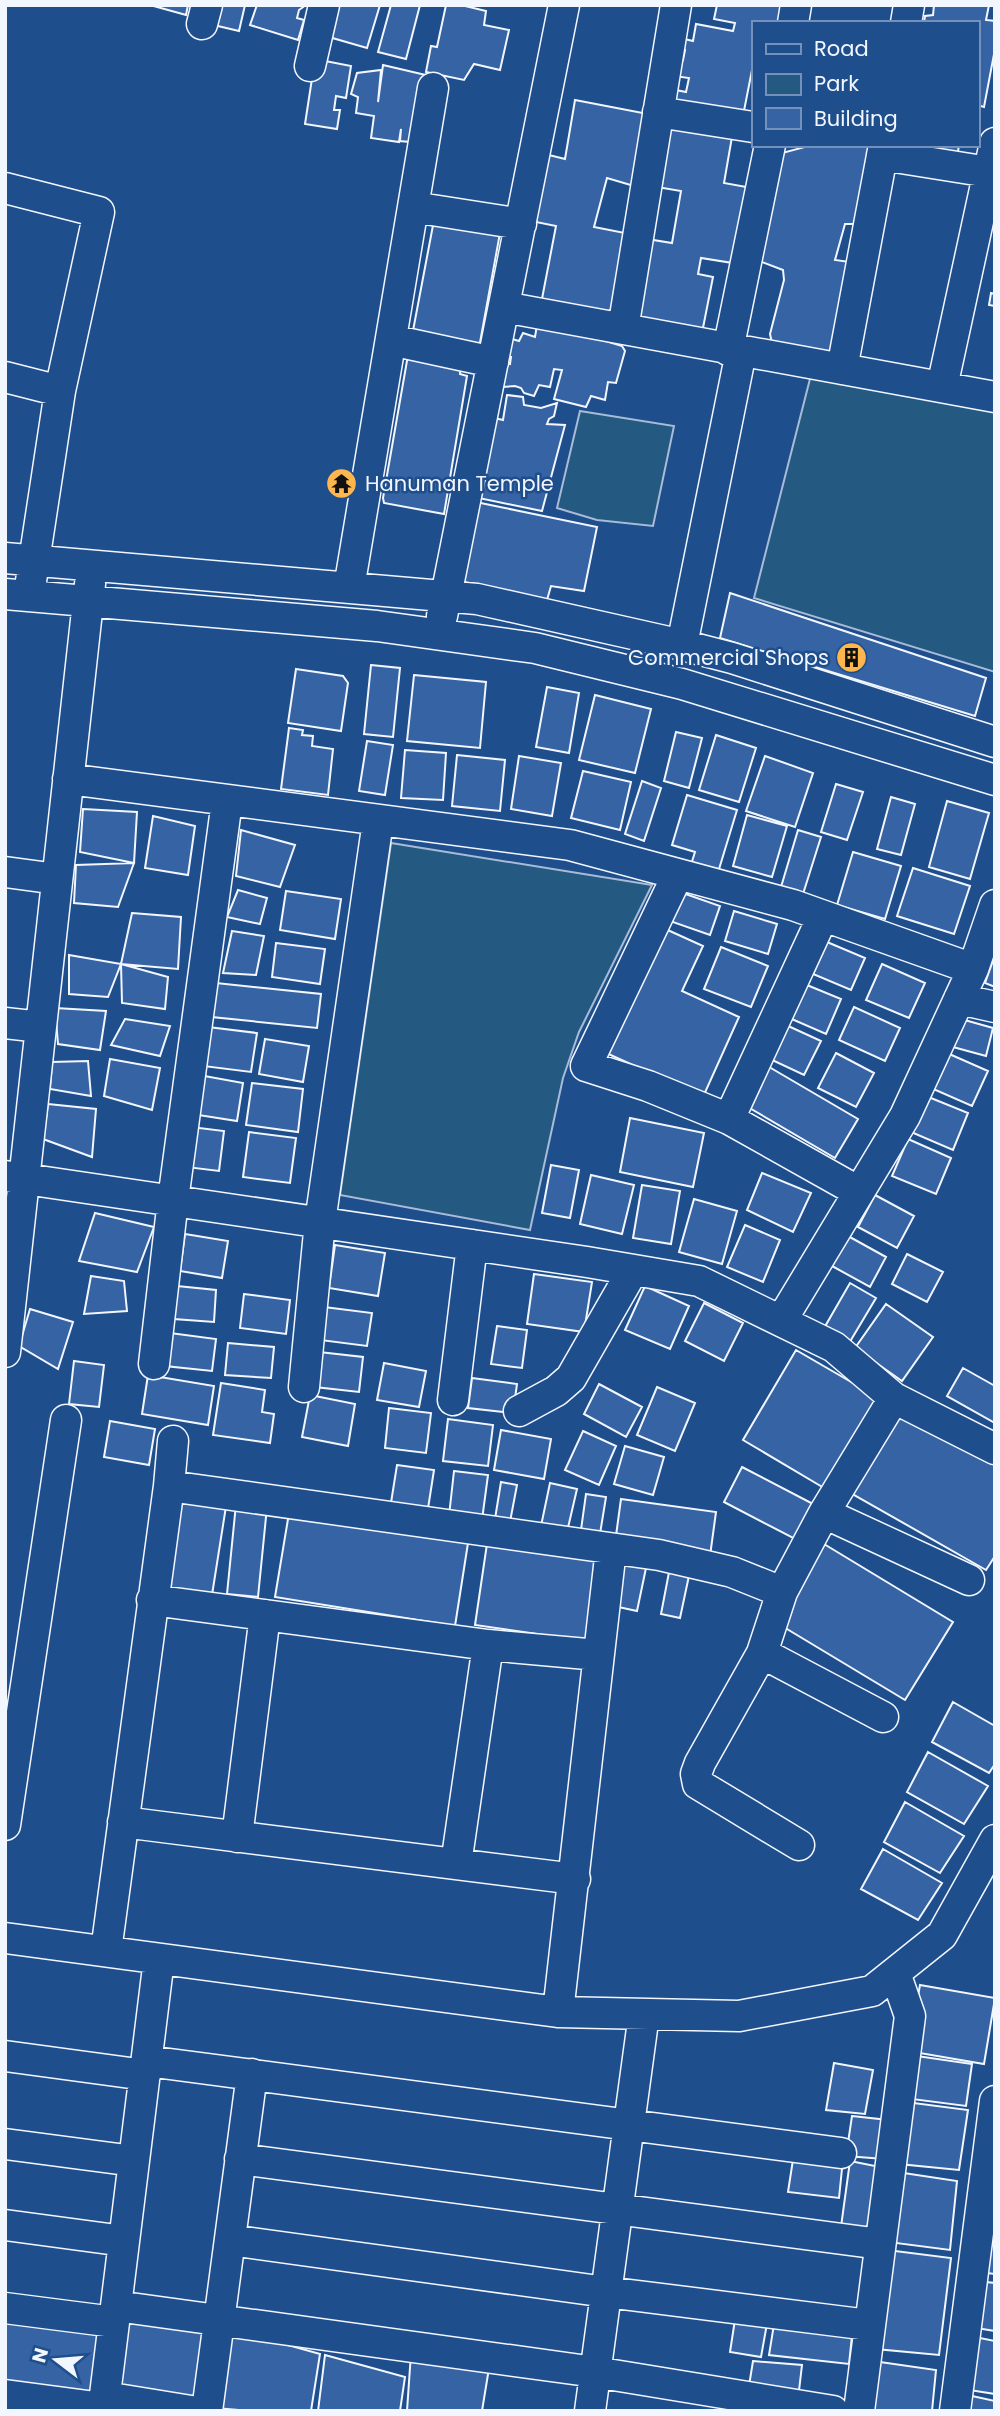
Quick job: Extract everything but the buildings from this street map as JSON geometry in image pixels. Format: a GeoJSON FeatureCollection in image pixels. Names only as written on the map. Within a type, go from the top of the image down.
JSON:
{"type":"FeatureCollection","features":[{"type":"Feature","properties":{"kind":"street"},"geometry":{"type":"LineString","coordinates":[[310,66],[324,5]]}},
{"type":"Feature","properties":{"kind":"street"},"geometry":{"type":"LineString","coordinates":[[439,635],[565,5]]}},
{"type":"Feature","properties":{"kind":"street"},"geometry":{"type":"LineString","coordinates":[[623,329],[676,5]]}},
{"type":"Feature","properties":{"kind":"street"},"geometry":{"type":"LineString","coordinates":[[349,588],[433,88]]}},
{"type":"Feature","properties":{"kind":"street"},"geometry":{"type":"LineString","coordinates":[[658,111],[752,127]]}},
{"type":"Feature","properties":{"kind":"street"},"geometry":{"type":"LineString","coordinates":[[682,645],[770,147]]}},
{"type":"Feature","properties":{"kind":"street"},"geometry":{"type":"LineString","coordinates":[[842,369],[883,150],[993,162],[942,387]]}},
{"type":"Feature","properties":{"kind":"street"},"geometry":{"type":"LineString","coordinates":[[5,188],[99,212],[19,560],[17,595],[377,626],[535,648],[682,684],[995,780]]}},
{"type":"Feature","properties":{"kind":"street"},"geometry":{"type":"LineString","coordinates":[[413,206],[521,224]]}},
{"type":"Feature","properties":{"kind":"street"},"geometry":{"type":"LineString","coordinates":[[504,307],[995,397]]}},
{"type":"Feature","properties":{"kind":"street"},"geometry":{"type":"LineString","coordinates":[[391,340],[493,362]]}},
{"type":"Feature","properties":{"kind":"street"},"geometry":{"type":"LineString","coordinates":[[5,377],[60,391]]}},
{"type":"Feature","properties":{"kind":"street"},"geometry":{"type":"LineString","coordinates":[[19,560],[477,599],[732,658],[995,742]]}},
{"type":"Feature","properties":{"kind":"street"},"geometry":{"type":"LineString","coordinates":[[5,1352],[15,1177],[41,1027],[92,566]]}},
{"type":"Feature","properties":{"kind":"street"},"geometry":{"type":"LineString","coordinates":[[68,779],[570,845],[793,905],[973,969]]}},
{"type":"Feature","properties":{"kind":"street"},"geometry":{"type":"LineString","coordinates":[[154,1364],[173,1200],[227,801]]}},
{"type":"Feature","properties":{"kind":"street"},"geometry":{"type":"LineString","coordinates":[[304,1387],[320,1222],[378,821]]}},
{"type":"Feature","properties":{"kind":"street"},"geometry":{"type":"LineString","coordinates":[[5,872],[57,880]]}},
{"type":"Feature","properties":{"kind":"street"},"geometry":{"type":"LineString","coordinates":[[678,874],[586,1066],[648,1086],[729,1119],[859,1192]]}},
{"type":"Feature","properties":{"kind":"street"},"geometry":{"type":"LineString","coordinates":[[781,1321],[905,1116],[973,969],[995,905]]}},
{"type":"Feature","properties":{"kind":"street"},"geometry":{"type":"LineString","coordinates":[[729,1119],[823,915]]}},
{"type":"Feature","properties":{"kind":"street"},"geometry":{"type":"LineString","coordinates":[[959,999],[995,1007]]}},
{"type":"Feature","properties":{"kind":"street"},"geometry":{"type":"LineString","coordinates":[[5,1023],[41,1027]]}},
{"type":"Feature","properties":{"kind":"street"},"geometry":{"type":"LineString","coordinates":[[15,1177],[699,1281],[834,1348],[894,1398],[995,1450]]}},
{"type":"Feature","properties":{"kind":"street"},"geometry":{"type":"LineString","coordinates":[[453,1400],[472,1245]]}},
{"type":"Feature","properties":{"kind":"street"},"geometry":{"type":"LineString","coordinates":[[519,1411],[556,1391],[571,1378],[632,1270]]}},
{"type":"Feature","properties":{"kind":"street"},"geometry":{"type":"LineString","coordinates":[[799,1845],[698,1784],[696,1774],[762,1653],[782,1592],[824,1513],[894,1398]]}},
{"type":"Feature","properties":{"kind":"street"},"geometry":{"type":"LineString","coordinates":[[5,1825],[66,1420]]}},
{"type":"Feature","properties":{"kind":"street"},"geometry":{"type":"LineString","coordinates":[[106,1951],[173,1441]]}},
{"type":"Feature","properties":{"kind":"street"},"geometry":{"type":"LineString","coordinates":[[169,1486],[659,1555],[733,1572],[782,1592]]}},
{"type":"Feature","properties":{"kind":"street"},"geometry":{"type":"LineString","coordinates":[[824,1513],[969,1580]]}},
{"type":"Feature","properties":{"kind":"street"},"geometry":{"type":"LineString","coordinates":[[558,2012],[611,1549]]}},
{"type":"Feature","properties":{"kind":"street"},"geometry":{"type":"LineString","coordinates":[[152,1600],[488,1646],[598,1655]]}},
{"type":"Feature","properties":{"kind":"street"},"geometry":{"type":"LineString","coordinates":[[237,1837],[265,1615]]}},
{"type":"Feature","properties":{"kind":"street"},"geometry":{"type":"LineString","coordinates":[[456,1864],[488,1646]]}},
{"type":"Feature","properties":{"kind":"street"},"geometry":{"type":"LineString","coordinates":[[762,1653],[883,1717]]}},
{"type":"Feature","properties":{"kind":"street"},"geometry":{"type":"LineString","coordinates":[[123,1822],[575,1879]]}},
{"type":"Feature","properties":{"kind":"street"},"geometry":{"type":"LineString","coordinates":[[5,1938],[558,2012],[739,2017],[872,1991],[942,1935],[983,1888],[995,1840]]}},
{"type":"Feature","properties":{"kind":"street"},"geometry":{"type":"LineString","coordinates":[[104,2405],[159,1959]]}},
{"type":"Feature","properties":{"kind":"street"},"geometry":{"type":"LineString","coordinates":[[859,2411],[910,2016],[895,1973]]}},
{"type":"Feature","properties":{"kind":"street"},"geometry":{"type":"LineString","coordinates":[[590,2411],[644,2014]]}},
{"type":"Feature","properties":{"kind":"street"},"geometry":{"type":"LineString","coordinates":[[5,2056],[251,2074],[841,2153]]}},
{"type":"Feature","properties":{"kind":"street"},"geometry":{"type":"LineString","coordinates":[[206,2411],[251,2074]]}},
{"type":"Feature","properties":{"kind":"street"},"geometry":{"type":"LineString","coordinates":[[955,2411],[995,2101]]}},
{"type":"Feature","properties":{"kind":"street"},"geometry":{"type":"LineString","coordinates":[[5,2144],[134,2161]]}},
{"type":"Feature","properties":{"kind":"street"},"geometry":{"type":"LineString","coordinates":[[240,2159],[880,2245]]}},
{"type":"Feature","properties":{"kind":"street"},"geometry":{"type":"LineString","coordinates":[[5,2225],[124,2241]]}},
{"type":"Feature","properties":{"kind":"street"},"geometry":{"type":"LineString","coordinates":[[229,2240],[869,2325]]}},
{"type":"Feature","properties":{"kind":"street"},"geometry":{"type":"LineString","coordinates":[[5,2308],[219,2320],[595,2372],[833,2411]]}},
{"type":"Feature","properties":{"kind":"street"},"geometry":{"type":"LineString","coordinates":[[5,2395],[191,2411]]}},
{"type":"Feature","properties":{"kind":"green space"},"geometry":{"type":"Polygon","coordinates":[[[811,375],[995,411],[995,672],[754,598],[811,375]]]}},
{"type":"Feature","properties":{"kind":"green space"},"geometry":{"type":"Polygon","coordinates":[[[580,411],[674,426],[653,526],[597,520],[557,508],[580,411]]]}},
{"type":"Feature","properties":{"kind":"green space"},"geometry":{"type":"Polygon","coordinates":[[[391,843],[652,885],[579,1032],[563,1078],[530,1230],[340,1195],[391,843]]]}},
{"type":"Feature","properties":{"kind":"place","name":"Hanuman Temple"},"geometry":{"type":"Point","coordinates":[342,483]}},
{"type":"Feature","properties":{"kind":"place","name":"Commercial Shops"},"geometry":{"type":"Point","coordinates":[852,657]}}]}
